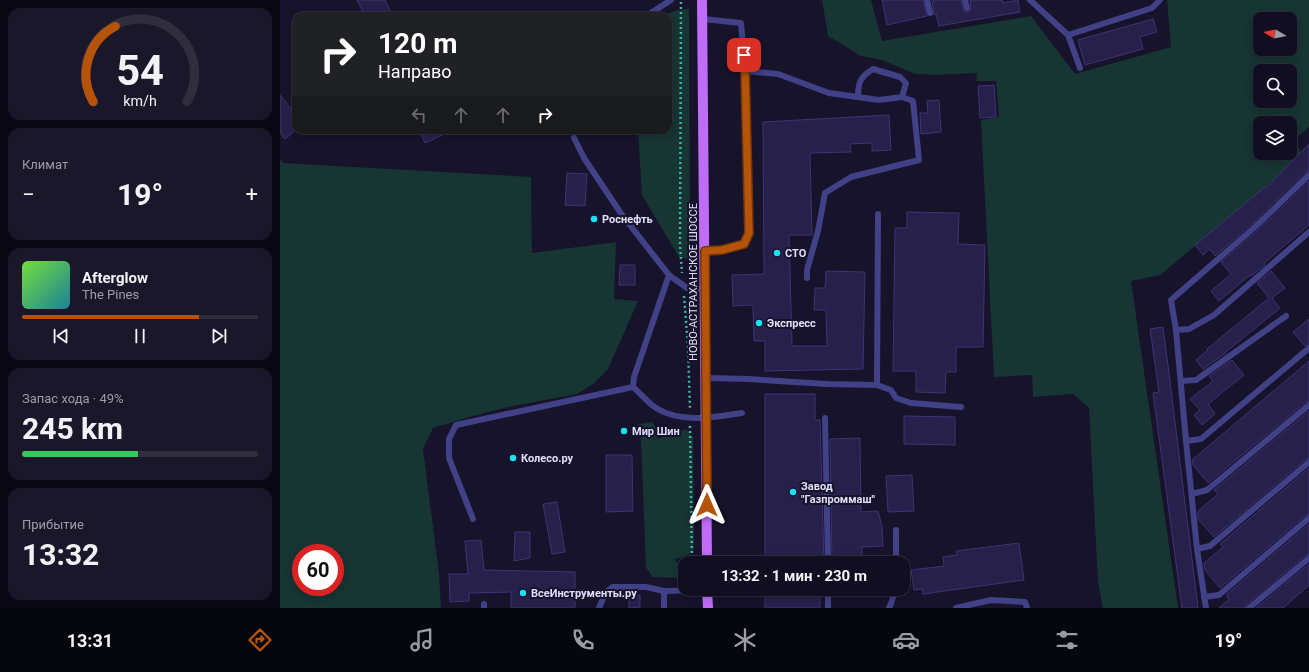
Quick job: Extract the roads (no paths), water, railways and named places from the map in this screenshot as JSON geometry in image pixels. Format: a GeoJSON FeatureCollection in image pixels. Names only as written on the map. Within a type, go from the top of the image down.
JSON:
{"type":"FeatureCollection","features":[{"type":"Feature","properties":{"kind":"main road","name":"НОВО-АСТРАХАНСКОЕ ШОССЕ"},"geometry":{"type":"LineString","coordinates":[[702,0],[706,289],[707,556]]}},
{"type":"Feature","properties":{"kind":"main road"},"geometry":{"type":"LineString","coordinates":[[707,596],[708,608]]}},
{"type":"Feature","properties":{"kind":"lane"},"geometry":{"type":"LineString","coordinates":[[652,12],[671,0]]}},
{"type":"Feature","properties":{"kind":"lane"},"geometry":{"type":"LineString","coordinates":[[927,0],[930,13]]}},
{"type":"Feature","properties":{"kind":"lane"},"geometry":{"type":"LineString","coordinates":[[965,0],[967,8]]}},
{"type":"Feature","properties":{"kind":"lane"},"geometry":{"type":"LineString","coordinates":[[1030,0],[1068,35],[1080,68]]}},
{"type":"Feature","properties":{"kind":"lane"},"geometry":{"type":"LineString","coordinates":[[1068,35],[1152,8],[1160,0]]}},
{"type":"Feature","properties":{"kind":"lane"},"geometry":{"type":"LineString","coordinates":[[703,19],[740,23],[745,70],[749,233],[744,244],[722,250],[705,251]]}},
{"type":"Feature","properties":{"kind":"lane"},"geometry":{"type":"LineString","coordinates":[[858,97],[858,85],[864,74],[873,69],[900,77],[906,83],[902,97]]}},
{"type":"Feature","properties":{"kind":"lane"},"geometry":{"type":"LineString","coordinates":[[745,70],[778,74],[829,93],[879,100],[902,97],[913,101],[919,160],[851,177],[825,193],[818,232],[807,270],[808,278]]}},
{"type":"Feature","properties":{"kind":"lane"},"geometry":{"type":"LineString","coordinates":[[574,138],[584,158],[622,215],[669,275],[687,288],[706,289]]}},
{"type":"Feature","properties":{"kind":"lane"},"geometry":{"type":"LineString","coordinates":[[1206,608],[1197,549],[1176,330],[1171,300],[1256,227],[1309,175]]}},
{"type":"Feature","properties":{"kind":"lane"},"geometry":{"type":"LineString","coordinates":[[877,385],[878,214]]}},
{"type":"Feature","properties":{"kind":"lane"},"geometry":{"type":"LineString","coordinates":[[1176,330],[1189,329],[1214,315],[1309,232]]}},
{"type":"Feature","properties":{"kind":"lane"},"geometry":{"type":"LineString","coordinates":[[633,387],[634,377],[669,275]]}},
{"type":"Feature","properties":{"kind":"lane"},"geometry":{"type":"LineString","coordinates":[[1180,381],[1196,380],[1286,316]]}},
{"type":"Feature","properties":{"kind":"lane"},"geometry":{"type":"LineString","coordinates":[[1186,441],[1201,439],[1309,348]]}},
{"type":"Feature","properties":{"kind":"lane"},"geometry":{"type":"LineString","coordinates":[[706,378],[877,385],[891,390],[896,398],[911,403],[961,407]]}},
{"type":"Feature","properties":{"kind":"lane"},"geometry":{"type":"LineString","coordinates":[[633,387],[656,408],[674,416],[706,418],[742,413]]}},
{"type":"Feature","properties":{"kind":"lane"},"geometry":{"type":"LineString","coordinates":[[473,519],[448,458],[449,439],[456,425],[633,387]]}},
{"type":"Feature","properties":{"kind":"lane"},"geometry":{"type":"LineString","coordinates":[[1192,494],[1207,490],[1309,405]]}},
{"type":"Feature","properties":{"kind":"lane"},"geometry":{"type":"LineString","coordinates":[[825,418],[828,556]]}},
{"type":"Feature","properties":{"kind":"lane"},"geometry":{"type":"LineString","coordinates":[[1197,549],[1210,546],[1309,462]]}},
{"type":"Feature","properties":{"kind":"lane"},"geometry":{"type":"LineString","coordinates":[[1204,597],[1219,595],[1309,518]]}},
{"type":"Feature","properties":{"kind":"lane"},"geometry":{"type":"LineString","coordinates":[[896,530],[896,556]]}},
{"type":"Feature","properties":{"kind":"lane"},"geometry":{"type":"LineString","coordinates":[[1249,608],[1309,558]]}},
{"type":"Feature","properties":{"kind":"lane"},"geometry":{"type":"LineString","coordinates":[[599,608],[606,592],[613,587],[646,587],[664,591],[678,591]]}},
{"type":"Feature","properties":{"kind":"lane"},"geometry":{"type":"LineString","coordinates":[[664,591],[664,608]]}},
{"type":"Feature","properties":{"kind":"lane"},"geometry":{"type":"LineString","coordinates":[[828,596],[828,608]]}},
{"type":"Feature","properties":{"kind":"lane"},"geometry":{"type":"LineString","coordinates":[[889,608],[893,596]]}},
{"type":"Feature","properties":{"kind":"lane"},"geometry":{"type":"LineString","coordinates":[[956,608],[991,600],[1025,602],[1027,608]]}},
{"type":"Feature","properties":{"kind":"place","name":"Роснефть"},"geometry":{"type":"Point","coordinates":[594,219]}},
{"type":"Feature","properties":{"kind":"place","name":"СТО"},"geometry":{"type":"Point","coordinates":[777,253]}},
{"type":"Feature","properties":{"kind":"place","name":"Экспресс"},"geometry":{"type":"Point","coordinates":[759,323]}},
{"type":"Feature","properties":{"kind":"place","name":"Мир Шин"},"geometry":{"type":"Point","coordinates":[624,431]}},
{"type":"Feature","properties":{"kind":"place","name":"Колесо.ру"},"geometry":{"type":"Point","coordinates":[513,458]}},
{"type":"Feature","properties":{"kind":"place","name":"Завод \"Газпроммаш\""},"geometry":{"type":"Point","coordinates":[793,492]}},
{"type":"Feature","properties":{"kind":"place","name":"ВсеИнструменты.ру"},"geometry":{"type":"Point","coordinates":[523,593]}}]}
